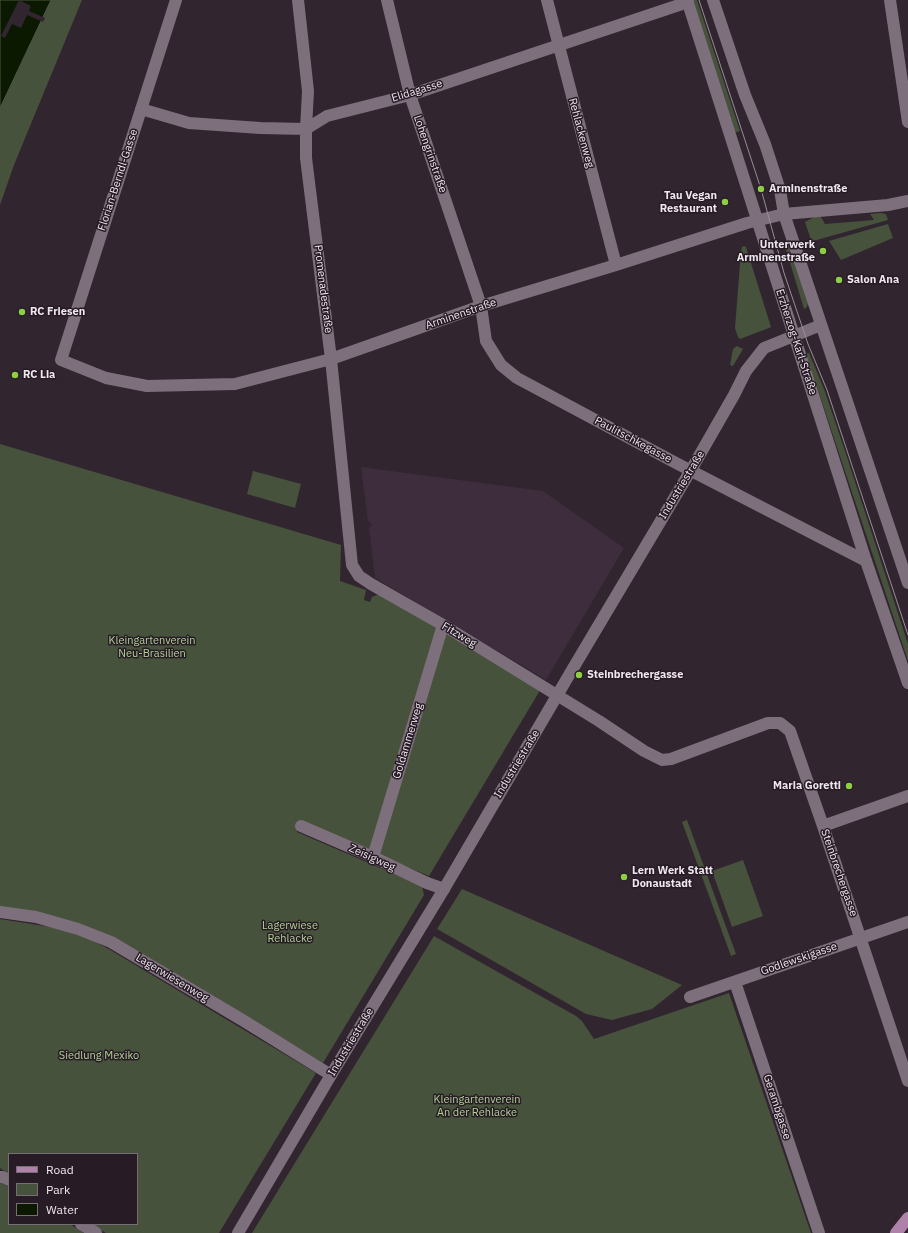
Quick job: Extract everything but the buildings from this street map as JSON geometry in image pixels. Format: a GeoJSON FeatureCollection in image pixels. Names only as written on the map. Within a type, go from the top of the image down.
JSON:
{"type":"FeatureCollection","features":[{"type":"Feature","properties":{"kind":"main road"},"geometry":{"type":"LineString","coordinates":[[896,1233],[908,1218]]}},
{"type":"Feature","properties":{"kind":"street","name":"Florian-Berndl-Gasse"},"geometry":{"type":"LineString","coordinates":[[61,360],[176,0]]}},
{"type":"Feature","properties":{"kind":"street","name":"Promenadestraße"},"geometry":{"type":"LineString","coordinates":[[298,0],[308,91],[306,158],[331,359],[352,565],[359,576]]}},
{"type":"Feature","properties":{"kind":"street","name":"Lohengrinstraße"},"geometry":{"type":"LineString","coordinates":[[387,0],[410,94],[481,306]]}},
{"type":"Feature","properties":{"kind":"street","name":"Rehlackenweg"},"geometry":{"type":"LineString","coordinates":[[548,0],[616,265]]}},
{"type":"Feature","properties":{"kind":"street"},"geometry":{"type":"LineString","coordinates":[[713,0],[744,95],[765,144],[780,190],[784,214],[908,583]]}},
{"type":"Feature","properties":{"kind":"street"},"geometry":{"type":"LineString","coordinates":[[890,0],[908,122]]}},
{"type":"Feature","properties":{"kind":"street","name":"Elidagasse"},"geometry":{"type":"LineString","coordinates":[[306,129],[327,116],[410,94],[688,1]]}},
{"type":"Feature","properties":{"kind":"street","name":"Erzherzog-Karl-Straße"},"geometry":{"type":"LineString","coordinates":[[688,1],[866,562],[908,683]]}},
{"type":"Feature","properties":{"kind":"street"},"geometry":{"type":"LineString","coordinates":[[140,109],[189,123],[260,128],[306,129]]}},
{"type":"Feature","properties":{"kind":"street","name":"Arminenstraße"},"geometry":{"type":"LineString","coordinates":[[61,360],[106,378],[147,386],[235,384],[331,359],[481,306],[757,220],[784,214],[888,205],[908,201]]}},
{"type":"Feature","properties":{"kind":"street","name":"Paulitschkegasse"},"geometry":{"type":"LineString","coordinates":[[481,306],[486,342],[501,365],[517,378],[866,562]]}},
{"type":"Feature","properties":{"kind":"street","name":"Industriestraße"},"geometry":{"type":"LineString","coordinates":[[238,1233],[331,1075],[444,889],[691,470],[746,371],[764,348],[821,325]]}},
{"type":"Feature","properties":{"kind":"street","name":"Fitzweg"},"geometry":{"type":"LineString","coordinates":[[359,576],[558,695]]}},
{"type":"Feature","properties":{"kind":"street","name":"Goldammerweg"},"geometry":{"type":"LineString","coordinates":[[373,858],[443,625]]}},
{"type":"Feature","properties":{"kind":"street","name":"Steinbrechergasse"},"geometry":{"type":"LineString","coordinates":[[558,695],[644,751],[662,760],[671,759],[768,723],[780,723],[790,731],[861,938],[908,1082]]}},
{"type":"Feature","properties":{"kind":"street"},"geometry":{"type":"LineString","coordinates":[[823,826],[908,796]]}},
{"type":"Feature","properties":{"kind":"street","name":"Zeisigweg"},"geometry":{"type":"LineString","coordinates":[[301,826],[427,883],[444,889]]}},
{"type":"Feature","properties":{"kind":"street","name":"Lagerwiesenweg"},"geometry":{"type":"LineString","coordinates":[[0,912],[36,917],[78,929],[111,942],[244,1021],[331,1075]]}},
{"type":"Feature","properties":{"kind":"street","name":"Godlewskigasse"},"geometry":{"type":"LineString","coordinates":[[690,997],[908,922]]}},
{"type":"Feature","properties":{"kind":"street","name":"Gerambgasse"},"geometry":{"type":"LineString","coordinates":[[735,982],[818,1233]]}},
{"type":"Feature","properties":{"kind":"street"},"geometry":{"type":"LineString","coordinates":[[83,1225],[96,1233]]}},
{"type":"Feature","properties":{"kind":"shaded area"},"geometry":{"type":"Polygon","coordinates":[[[361,467],[543,491],[624,548],[546,680],[375,578],[369,528],[372,526],[368,521],[361,467]]]}},
{"type":"Feature","properties":{"kind":"green space"},"geometry":{"type":"Polygon","coordinates":[[[51,0],[82,0],[14,165],[0,205],[0,108],[51,0]]]}},
{"type":"Feature","properties":{"kind":"green space"},"geometry":{"type":"Polygon","coordinates":[[[691,0],[697,0],[740,131],[734,133],[691,0]]]}},
{"type":"Feature","properties":{"kind":"green space"},"geometry":{"type":"Polygon","coordinates":[[[870,214],[886,214],[888,220],[813,241],[811,240],[805,222],[814,217],[821,217],[825,224],[874,220],[870,214]]]}},
{"type":"Feature","properties":{"kind":"green space"},"geometry":{"type":"Polygon","coordinates":[[[888,224],[893,238],[841,260],[829,241],[888,224]]]}},
{"type":"Feature","properties":{"kind":"green space"},"geometry":{"type":"Polygon","coordinates":[[[787,242],[808,303],[807,307],[804,309],[784,243],[787,242]]]}},
{"type":"Feature","properties":{"kind":"green space"},"geometry":{"type":"Polygon","coordinates":[[[742,247],[746,247],[771,327],[740,339],[735,328],[741,251],[742,247]]]}},
{"type":"Feature","properties":{"kind":"green space"},"geometry":{"type":"Polygon","coordinates":[[[737,346],[743,349],[733,366],[730,365],[733,349],[737,346]]]}},
{"type":"Feature","properties":{"kind":"green space"},"geometry":{"type":"Polygon","coordinates":[[[809,353],[824,389],[908,644],[908,661],[806,354],[809,353]]]}},
{"type":"Feature","properties":{"kind":"green space","name":"Kleingartenverein Neu-Brasilien"},"geometry":{"type":"Polygon","coordinates":[[[0,444],[341,545],[340,581],[366,590],[364,600],[370,602],[372,597],[379,594],[538,688],[539,692],[429,876],[382,856],[298,827],[297,832],[422,886],[424,895],[323,1063],[149,959],[0,909],[0,444]]]}},
{"type":"Feature","properties":{"kind":"green space"},"geometry":{"type":"Polygon","coordinates":[[[253,471],[301,484],[295,508],[247,494],[253,471]]]}},
{"type":"Feature","properties":{"kind":"green space"},"geometry":{"type":"Polygon","coordinates":[[[687,820],[736,954],[731,956],[682,822],[687,820]]]}},
{"type":"Feature","properties":{"kind":"green space"},"geometry":{"type":"Polygon","coordinates":[[[743,860],[763,916],[732,927],[712,871],[743,860]]]}},
{"type":"Feature","properties":{"kind":"green space"},"geometry":{"type":"Polygon","coordinates":[[[462,889],[682,985],[652,1009],[612,1020],[586,1014],[437,929],[462,889]]]}},
{"type":"Feature","properties":{"kind":"green space","name":"Siedlung Mexiko"},"geometry":{"type":"Polygon","coordinates":[[[0,919],[57,928],[82,935],[107,948],[316,1073],[219,1233],[106,1233],[93,1225],[138,1225],[138,1153],[8,1153],[8,1173],[0,1168],[0,919]]]}},
{"type":"Feature","properties":{"kind":"green space","name":"Kleingartenverein An der Rehlacke"},"geometry":{"type":"Polygon","coordinates":[[[434,936],[576,1016],[582,1021],[594,1039],[729,993],[811,1233],[252,1233],[434,936]]]}},
{"type":"Feature","properties":{"kind":"green space"},"geometry":{"type":"Polygon","coordinates":[[[0,1182],[8,1186],[8,1225],[72,1225],[84,1233],[0,1233],[0,1182]]]}},
{"type":"Feature","properties":{"kind":"water"},"geometry":{"type":"Polygon","coordinates":[[[0,0],[51,0],[0,108],[0,0]]]}},
{"type":"Feature","properties":{"kind":"pier"},"geometry":{"type":"Polygon","coordinates":[[[19,0],[31,6],[29,11],[45,18],[43,22],[27,15],[21,28],[12,24],[5,38],[1,36],[19,0]]]}},
{"type":"Feature","properties":{"kind":"tram line"},"geometry":{"type":"LineString","coordinates":[[699,0],[761,189],[784,273],[808,344],[827,390],[908,635]]}},
{"type":"Feature","properties":{"kind":"place","name":"Arminenstraße"},"geometry":{"type":"Point","coordinates":[761,189]}},
{"type":"Feature","properties":{"kind":"place","name":"Tau Vegan Restaurant"},"geometry":{"type":"Point","coordinates":[725,202]}},
{"type":"Feature","properties":{"kind":"place","name":"Unterwerk Arminenstraße"},"geometry":{"type":"Point","coordinates":[823,251]}},
{"type":"Feature","properties":{"kind":"place","name":"Salon Ana"},"geometry":{"type":"Point","coordinates":[839,280]}},
{"type":"Feature","properties":{"kind":"place","name":"RC Friesen"},"geometry":{"type":"Point","coordinates":[22,312]}},
{"type":"Feature","properties":{"kind":"place","name":"RC Lia"},"geometry":{"type":"Point","coordinates":[15,375]}},
{"type":"Feature","properties":{"kind":"place","name":"Steinbrechergasse"},"geometry":{"type":"Point","coordinates":[579,675]}},
{"type":"Feature","properties":{"kind":"place","name":"Maria Goretti"},"geometry":{"type":"Point","coordinates":[849,786]}},
{"type":"Feature","properties":{"kind":"place","name":"Lern Werk Statt Donaustadt"},"geometry":{"type":"Point","coordinates":[624,877]}},
{"type":"Feature","properties":{"kind":"park label","name":"Lagerwiese Rehlacke"},"geometry":{"type":"Point","coordinates":[290,932]}}]}
